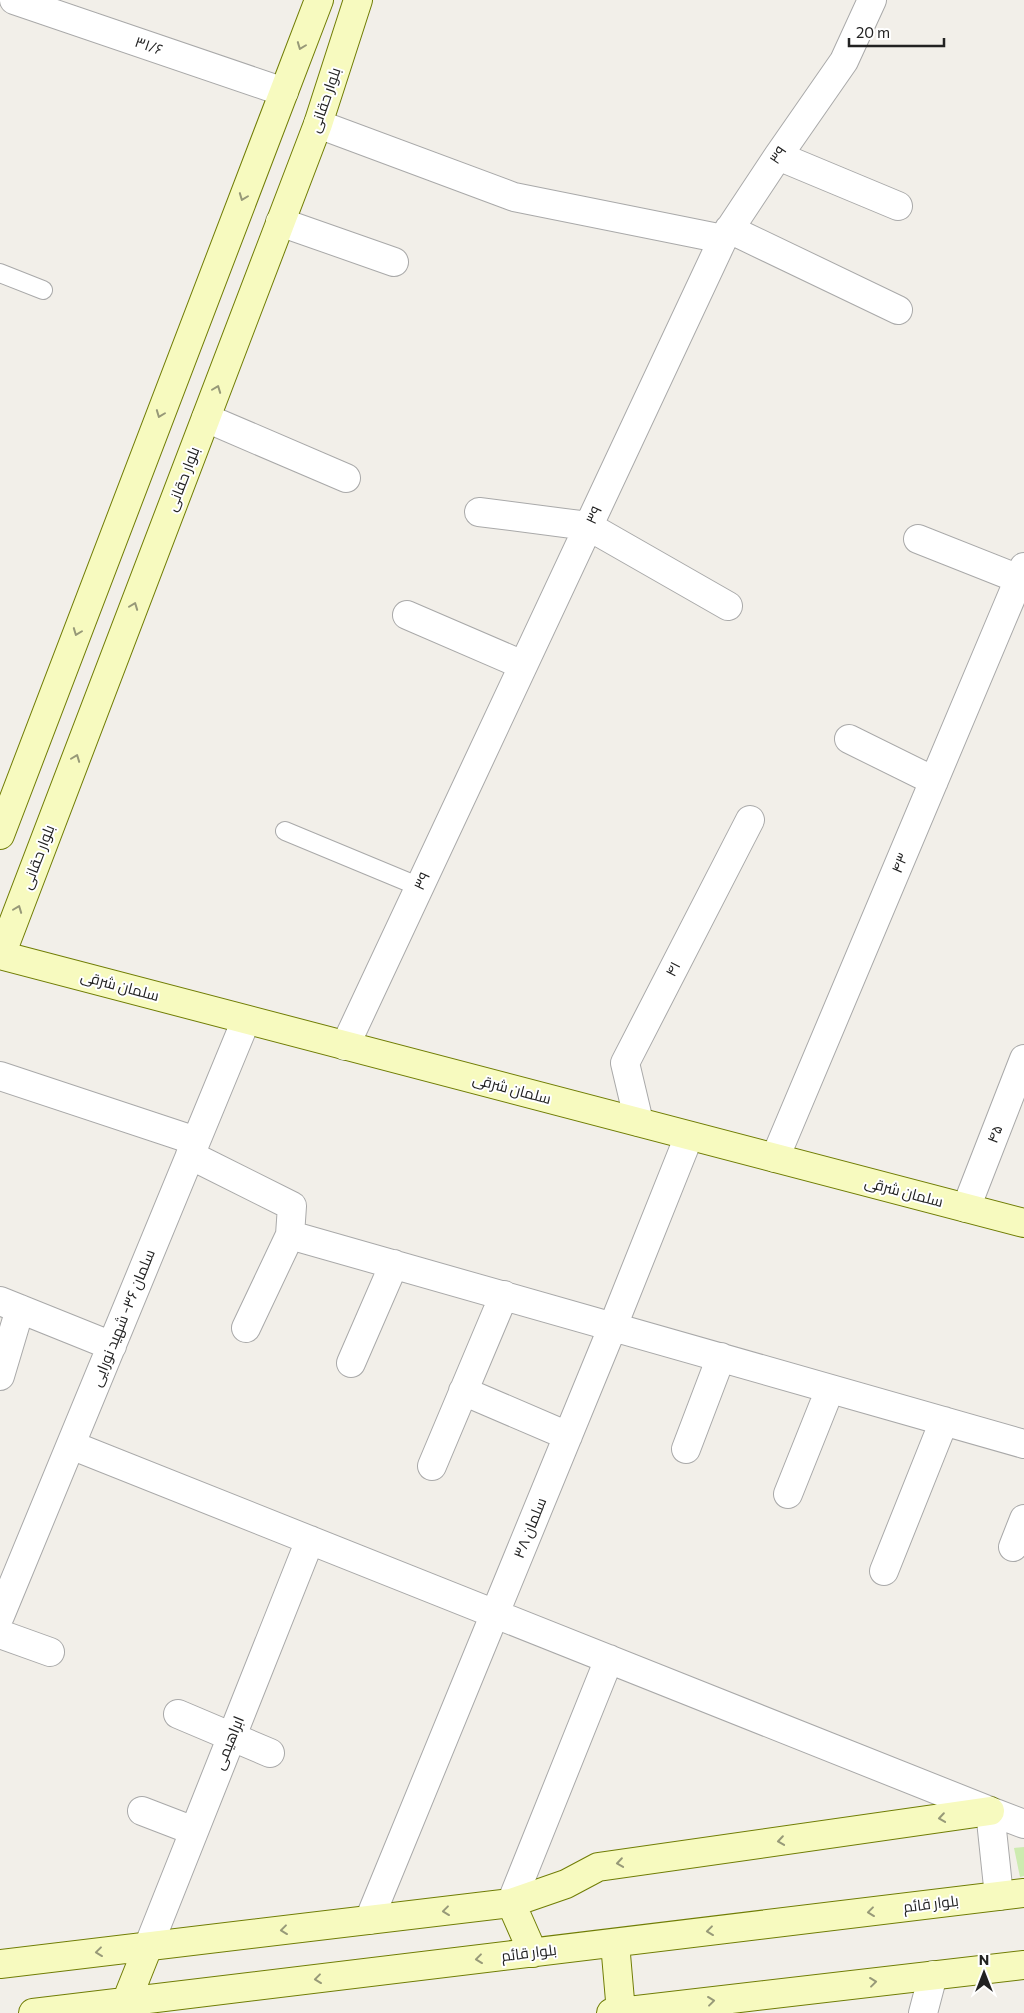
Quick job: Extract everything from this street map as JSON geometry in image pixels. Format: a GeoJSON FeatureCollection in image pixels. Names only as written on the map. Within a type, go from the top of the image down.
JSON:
{"type":"FeatureCollection","features":[{"type":"Feature","properties":{"kind":"street","name":"۳۱/۶"},"geometry":{"type":"LineString","coordinates":[[14,0],[280,100]]}},
{"type":"Feature","properties":{"kind":"street"},"geometry":{"type":"LineString","coordinates":[[0,835],[319,0]]}},
{"type":"Feature","properties":{"kind":"street","name":"بلوار حقانی"},"geometry":{"type":"LineString","coordinates":[[0,955],[318,124],[358,0]]}},
{"type":"Feature","properties":{"kind":"street","name":"۳۹"},"geometry":{"type":"LineString","coordinates":[[345,1046],[726,234],[844,61],[872,0]]}},
{"type":"Feature","properties":{"kind":"street"},"geometry":{"type":"LineString","coordinates":[[280,100],[318,124],[514,197],[726,234],[898,310]]}},
{"type":"Feature","properties":{"kind":"street"},"geometry":{"type":"LineString","coordinates":[[778,156],[898,206]]}},
{"type":"Feature","properties":{"kind":"street"},"geometry":{"type":"LineString","coordinates":[[280,222],[394,262]]}},
{"type":"Feature","properties":{"kind":"street"},"geometry":{"type":"LineString","coordinates":[[206,418],[346,478]]}},
{"type":"Feature","properties":{"kind":"street"},"geometry":{"type":"LineString","coordinates":[[479,512],[588,526],[728,606]]}},
{"type":"Feature","properties":{"kind":"street"},"geometry":{"type":"LineString","coordinates":[[918,539],[1019,588]]}},
{"type":"Feature","properties":{"kind":"street","name":"۴۳"},"geometry":{"type":"LineString","coordinates":[[775,1158],[934,781],[1019,588]]}},
{"type":"Feature","properties":{"kind":"street"},"geometry":{"type":"LineString","coordinates":[[407,615],[524,665]]}},
{"type":"Feature","properties":{"kind":"street"},"geometry":{"type":"LineString","coordinates":[[849,739],[934,781]]}},
{"type":"Feature","properties":{"kind":"street","name":"۴۱"},"geometry":{"type":"LineString","coordinates":[[639,1122],[625,1063],[750,820]]}},
{"type":"Feature","properties":{"kind":"street","name":"سلمان شرقی"},"geometry":{"type":"LineString","coordinates":[[0,955],[1024,1223]]}},
{"type":"Feature","properties":{"kind":"street","name":"سلمان ۳۶- شهید نورایی"},"geometry":{"type":"LineString","coordinates":[[1,1616],[246,1020]]}},
{"type":"Feature","properties":{"kind":"street","name":"۴۵"},"geometry":{"type":"LineString","coordinates":[[966,1208],[1024,1059]]}},
{"type":"Feature","properties":{"kind":"street"},"geometry":{"type":"LineString","coordinates":[[0,1076],[193,1148],[292,1206],[290,1235],[246,1328]]}},
{"type":"Feature","properties":{"kind":"street","name":"سلمان ۳۸"},"geometry":{"type":"LineString","coordinates":[[368,1920],[568,1436],[689,1136]]}},
{"type":"Feature","properties":{"kind":"street"},"geometry":{"type":"LineString","coordinates":[[290,1235],[1024,1444]]}},
{"type":"Feature","properties":{"kind":"street"},"geometry":{"type":"LineString","coordinates":[[351,1363],[394,1264]]}},
{"type":"Feature","properties":{"kind":"street"},"geometry":{"type":"LineString","coordinates":[[432,1466],[504,1295]]}},
{"type":"Feature","properties":{"kind":"street"},"geometry":{"type":"LineString","coordinates":[[0,1376],[10,1305],[112,1346]]}},
{"type":"Feature","properties":{"kind":"street"},"geometry":{"type":"LineString","coordinates":[[686,1449],[722,1357]]}},
{"type":"Feature","properties":{"kind":"street"},"geometry":{"type":"LineString","coordinates":[[788,1494],[830,1388]]}},
{"type":"Feature","properties":{"kind":"street"},"geometry":{"type":"LineString","coordinates":[[463,1391],[568,1436]]}},
{"type":"Feature","properties":{"kind":"street"},"geometry":{"type":"LineString","coordinates":[[884,1571],[944,1421]]}},
{"type":"Feature","properties":{"kind":"street"},"geometry":{"type":"LineString","coordinates":[[71,1445],[1024,1824]]}},
{"type":"Feature","properties":{"kind":"street"},"geometry":{"type":"LineString","coordinates":[[1013,1548],[1024,1519]]}},
{"type":"Feature","properties":{"kind":"street","name":"ابراهیمی"},"geometry":{"type":"LineString","coordinates":[[148,1947],[310,1540]]}},
{"type":"Feature","properties":{"kind":"street"},"geometry":{"type":"LineString","coordinates":[[1,1616],[50,1652]]}},
{"type":"Feature","properties":{"kind":"street"},"geometry":{"type":"LineString","coordinates":[[533,1953],[511,1903],[609,1659]]}},
{"type":"Feature","properties":{"kind":"street"},"geometry":{"type":"LineString","coordinates":[[178,1714],[270,1753]]}},
{"type":"Feature","properties":{"kind":"street"},"geometry":{"type":"LineString","coordinates":[[142,1811],[194,1831]]}},
{"type":"Feature","properties":{"kind":"street"},"geometry":{"type":"LineString","coordinates":[[990,1811],[1012,1895]]}},
{"type":"Feature","properties":{"kind":"street"},"geometry":{"type":"LineString","coordinates":[[0,1964],[511,1903],[566,1884],[598,1866],[990,1811]]}},
{"type":"Feature","properties":{"kind":"street","name":"بلوار قائم"},"geometry":{"type":"LineString","coordinates":[[33,2013],[1012,1895]]}},
{"type":"Feature","properties":{"kind":"street"},"geometry":{"type":"LineString","coordinates":[[615,1943],[616,2012],[1024,1965]]}},
{"type":"Feature","properties":{"kind":"street"},"geometry":{"type":"LineString","coordinates":[[126,2002],[148,1947]]}},
{"type":"Feature","properties":{"kind":"street"},"geometry":{"type":"LineString","coordinates":[[923,2013],[932,1975]]}},
{"type":"Feature","properties":{"kind":"lane"},"geometry":{"type":"LineString","coordinates":[[0,272],[43,290]]}},
{"type":"Feature","properties":{"kind":"lane"},"geometry":{"type":"LineString","coordinates":[[285,831],[420,887]]}},
{"type":"Feature","properties":{"kind":"green space"},"geometry":{"type":"Polygon","coordinates":[[[1024,1847],[1024,1876],[1020,1877],[1014,1848],[1024,1847]]]}}]}
